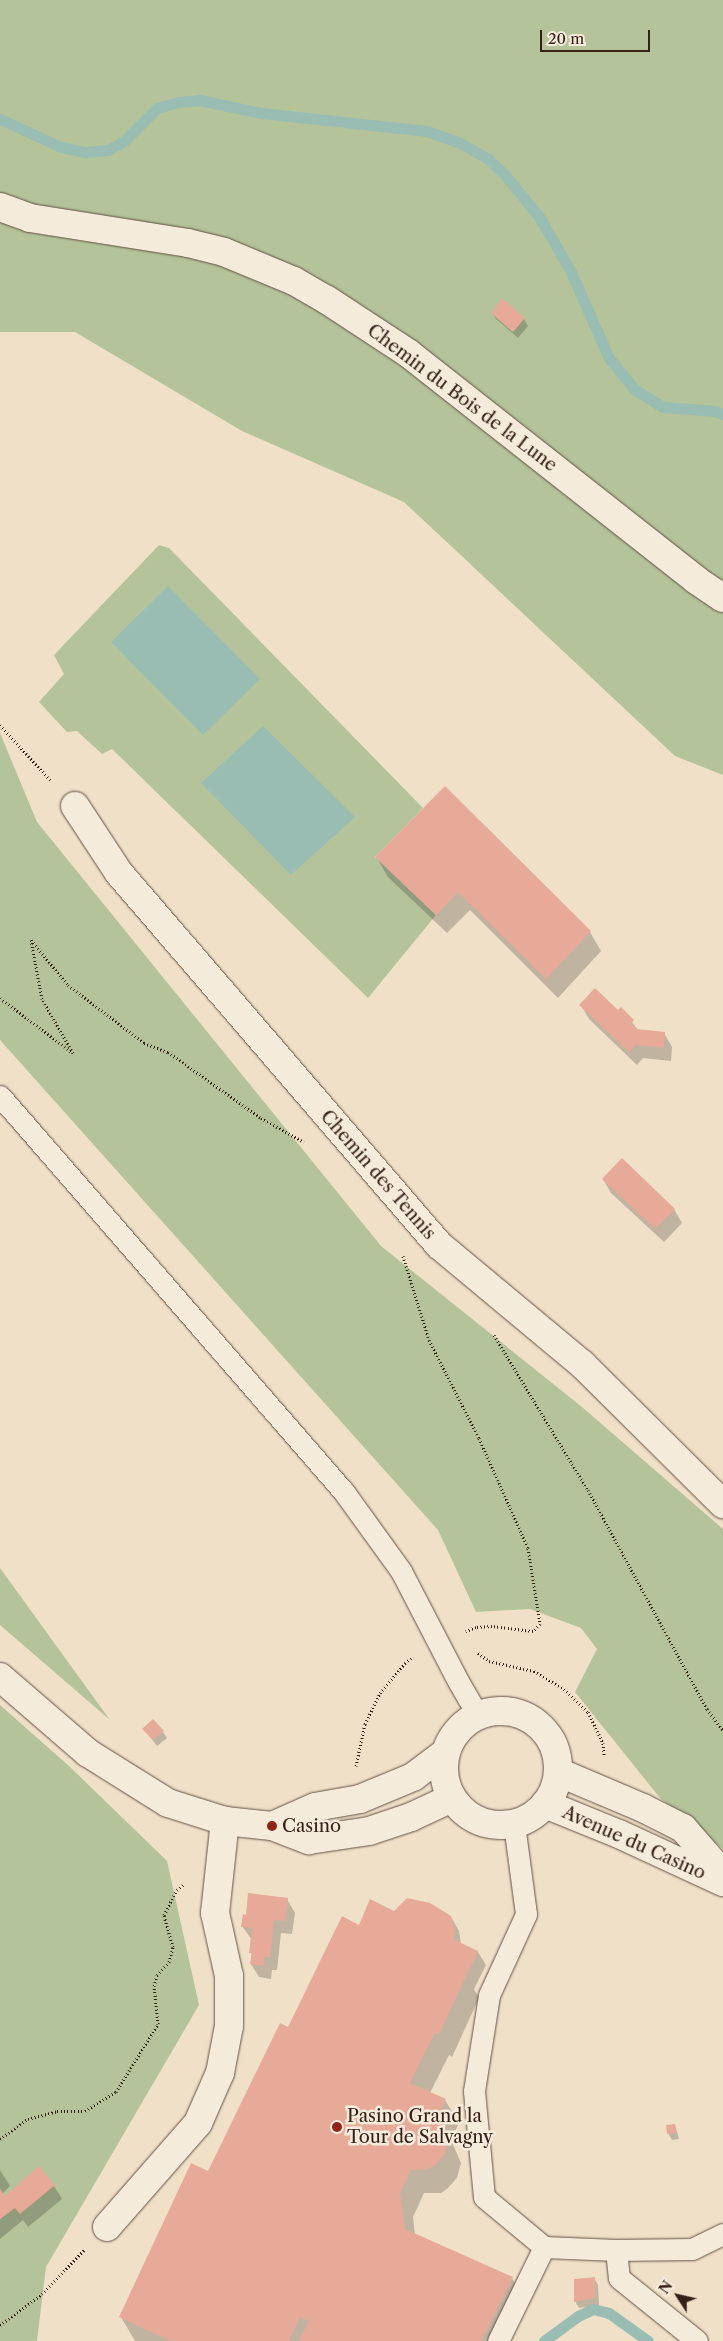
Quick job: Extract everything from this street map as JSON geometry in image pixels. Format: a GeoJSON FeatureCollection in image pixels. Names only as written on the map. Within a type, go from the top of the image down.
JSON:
{"type":"FeatureCollection","features":[{"type":"Feature","properties":{"kind":"street","name":"Chemin du Bois de la Lune"},"geometry":{"type":"LineString","coordinates":[[0,207],[30,218],[197,245],[224,252],[294,281],[328,300],[408,353],[689,574],[723,598]]}},
{"type":"Feature","properties":{"kind":"street","name":"Chemin des Tennis"},"geometry":{"type":"LineString","coordinates":[[75,806],[120,873],[438,1245],[582,1364],[723,1504]]}},
{"type":"Feature","properties":{"kind":"street"},"geometry":{"type":"LineString","coordinates":[[0,1677],[88,1753],[168,1803],[225,1821],[272,1826],[309,1840],[369,1831],[411,1817],[452,1798]]}},
{"type":"Feature","properties":{"kind":"street"},"geometry":{"type":"LineString","coordinates":[[494,1711],[511,1711],[533,1721],[551,1739],[557,1755],[558,1772],[554,1789],[545,1804],[537,1813],[514,1824],[497,1825],[479,1821],[463,1811],[452,1798],[445,1776],[445,1753],[452,1738],[463,1725],[478,1716],[494,1711]]}},
{"type":"Feature","properties":{"kind":"street"},"geometry":{"type":"LineString","coordinates":[[272,1826],[315,1807],[360,1799],[413,1776],[445,1753]]}},
{"type":"Feature","properties":{"kind":"street","name":"Avenue du Casino"},"geometry":{"type":"LineString","coordinates":[[558,1772],[643,1808],[683,1828],[723,1874]]}},
{"type":"Feature","properties":{"kind":"street","name":"Avenue du Casino"},"geometry":{"type":"LineString","coordinates":[[545,1804],[619,1834],[723,1882]]}},
{"type":"Feature","properties":{"kind":"street"},"geometry":{"type":"LineString","coordinates":[[107,2226],[198,2123],[220,2073],[229,2026],[229,1976],[215,1913],[225,1821]]}},
{"type":"Feature","properties":{"kind":"lane"},"geometry":{"type":"LineString","coordinates":[[0,1096],[344,1492],[401,1571],[478,1716]]}},
{"type":"Feature","properties":{"kind":"lane"},"geometry":{"type":"LineString","coordinates":[[514,1824],[526,1914],[489,1995],[474,2091],[484,2197],[544,2247],[616,2250],[692,2249],[723,2234]]}},
{"type":"Feature","properties":{"kind":"lane"},"geometry":{"type":"LineString","coordinates":[[498,2341],[544,2247]]}},
{"type":"Feature","properties":{"kind":"lane"},"geometry":{"type":"LineString","coordinates":[[616,2250],[619,2278],[697,2341]]}},
{"type":"Feature","properties":{"kind":"path"},"geometry":{"type":"LineString","coordinates":[[0,725],[75,806]]}},
{"type":"Feature","properties":{"kind":"path"},"geometry":{"type":"LineString","coordinates":[[0,998],[73,1053],[42,999],[31,940],[68,985],[144,1043],[168,1052],[261,1118],[313,1147]]}},
{"type":"Feature","properties":{"kind":"path"},"geometry":{"type":"LineString","coordinates":[[400,1248],[429,1340],[479,1438],[528,1548],[540,1624],[534,1631],[492,1626],[476,1627],[463,1632]]}},
{"type":"Feature","properties":{"kind":"path"},"geometry":{"type":"LineString","coordinates":[[490,1330],[588,1490],[707,1708],[723,1730]]}},
{"type":"Feature","properties":{"kind":"path"},"geometry":{"type":"LineString","coordinates":[[476,1651],[489,1661],[534,1671],[564,1689],[588,1712],[602,1743],[604,1758]]}},
{"type":"Feature","properties":{"kind":"path"},"geometry":{"type":"LineString","coordinates":[[355,1774],[356,1759],[365,1724],[380,1693],[405,1663],[417,1655]]}},
{"type":"Feature","properties":{"kind":"path"},"geometry":{"type":"LineString","coordinates":[[0,2139],[28,2119],[57,2111],[85,2111],[116,2092],[158,2024],[154,1986],[157,1975],[169,1962],[173,1947],[164,1915],[177,1890],[190,1879],[203,1853],[223,1850]]}},
{"type":"Feature","properties":{"kind":"path"},"geometry":{"type":"LineString","coordinates":[[0,2325],[42,2294],[107,2226]]}},
{"type":"Feature","properties":{"kind":"green space"},"geometry":{"type":"Polygon","coordinates":[[[0,0],[723,0],[723,775],[675,756],[404,502],[242,431],[75,332],[0,332],[0,0]]]}},
{"type":"Feature","properties":{"kind":"green space"},"geometry":{"type":"Polygon","coordinates":[[[159,545],[169,548],[423,808],[375,857],[436,915],[368,998],[112,749],[102,754],[77,731],[67,732],[39,702],[64,674],[54,655],[159,545]]]}},
{"type":"Feature","properties":{"kind":"green space"},"geometry":{"type":"Polygon","coordinates":[[[0,733],[37,822],[381,1246],[582,1407],[723,1529],[723,1849],[660,1798],[575,1692],[597,1649],[581,1628],[530,1609],[476,1612],[438,1530],[0,1040],[0,733]]]}},
{"type":"Feature","properties":{"kind":"green space"},"geometry":{"type":"Polygon","coordinates":[[[0,1568],[110,1720],[0,1625],[0,1568]]]}},
{"type":"Feature","properties":{"kind":"green space"},"geometry":{"type":"Polygon","coordinates":[[[0,1705],[69,1766],[167,1861],[199,2005],[46,2267],[37,2341],[0,2341],[0,1705]]]}},
{"type":"Feature","properties":{"kind":"water"},"geometry":{"type":"Polygon","coordinates":[[[168,586],[260,679],[203,735],[111,642],[168,586]]]}},
{"type":"Feature","properties":{"kind":"water"},"geometry":{"type":"Polygon","coordinates":[[[263,726],[355,817],[291,875],[201,783],[263,726]]]}},
{"type":"Feature","properties":{"kind":"building"},"geometry":{"type":"Polygon","coordinates":[[[502,298],[525,318],[513,332],[491,313],[502,298]]]}},
{"type":"Feature","properties":{"kind":"building"},"geometry":{"type":"Polygon","coordinates":[[[445,786],[591,931],[546,979],[458,892],[436,915],[375,857],[445,786]]]}},
{"type":"Feature","properties":{"kind":"building"},"geometry":{"type":"Polygon","coordinates":[[[595,988],[618,1010],[621,1007],[634,1020],[631,1024],[637,1029],[665,1032],[664,1048],[635,1045],[629,1052],[579,1005],[595,988]]]}},
{"type":"Feature","properties":{"kind":"building"},"geometry":{"type":"Polygon","coordinates":[[[622,1158],[675,1209],[655,1229],[602,1179],[622,1158]]]}},
{"type":"Feature","properties":{"kind":"building"},"geometry":{"type":"Polygon","coordinates":[[[153,1719],[164,1731],[153,1740],[142,1729],[153,1719]]]}},
{"type":"Feature","properties":{"kind":"building"},"geometry":{"type":"Polygon","coordinates":[[[248,1893],[288,1898],[285,1921],[274,1920],[270,1957],[265,1957],[264,1966],[250,1964],[252,1953],[249,1953],[252,1928],[241,1927],[243,1914],[246,1915],[248,1893]]]}},
{"type":"Feature","properties":{"kind":"building","name":"Pasino Grand la Tour de Salvagny"},"geometry":{"type":"Polygon","coordinates":[[[407,1898],[430,1903],[451,1916],[455,1931],[453,1939],[478,1951],[439,2034],[435,2033],[410,2083],[446,2099],[437,2118],[443,2123],[448,2139],[445,2154],[434,2166],[427,2169],[411,2170],[400,2193],[405,2229],[513,2277],[481,2341],[299,2341],[309,2321],[300,2317],[289,2341],[171,2341],[119,2317],[191,2163],[208,2171],[280,2023],[288,2027],[342,1916],[359,1925],[370,1899],[394,1911],[407,1898]]]}},
{"type":"Feature","properties":{"kind":"building"},"geometry":{"type":"Polygon","coordinates":[[[675,2124],[676,2133],[667,2134],[666,2125],[675,2124]]]}},
{"type":"Feature","properties":{"kind":"building"},"geometry":{"type":"Polygon","coordinates":[[[39,2166],[55,2185],[20,2214],[15,2208],[0,2219],[0,2189],[5,2196],[39,2166]]]}},
{"type":"Feature","properties":{"kind":"building"},"geometry":{"type":"Polygon","coordinates":[[[595,2277],[595,2298],[574,2302],[574,2279],[595,2277]]]}},
{"type":"Feature","properties":{"kind":"waterway"},"geometry":{"type":"LineString","coordinates":[[0,119],[61,147],[85,152],[108,150],[124,141],[157,108],[178,102],[200,100],[261,113],[427,131],[458,142],[487,158],[506,176],[540,218],[571,272],[609,358],[634,389],[663,407],[715,411],[723,414]]}},
{"type":"Feature","properties":{"kind":"waterway"},"geometry":{"type":"LineString","coordinates":[[544,2341],[578,2316],[593,2309],[609,2313],[648,2341]]}},
{"type":"Feature","properties":{"kind":"place","name":"Casino"},"geometry":{"type":"Point","coordinates":[272,1826]}},
{"type":"Feature","properties":{"kind":"place","name":"Pasino Grand la Tour de Salvagny"},"geometry":{"type":"Point","coordinates":[337,2127]}}]}
